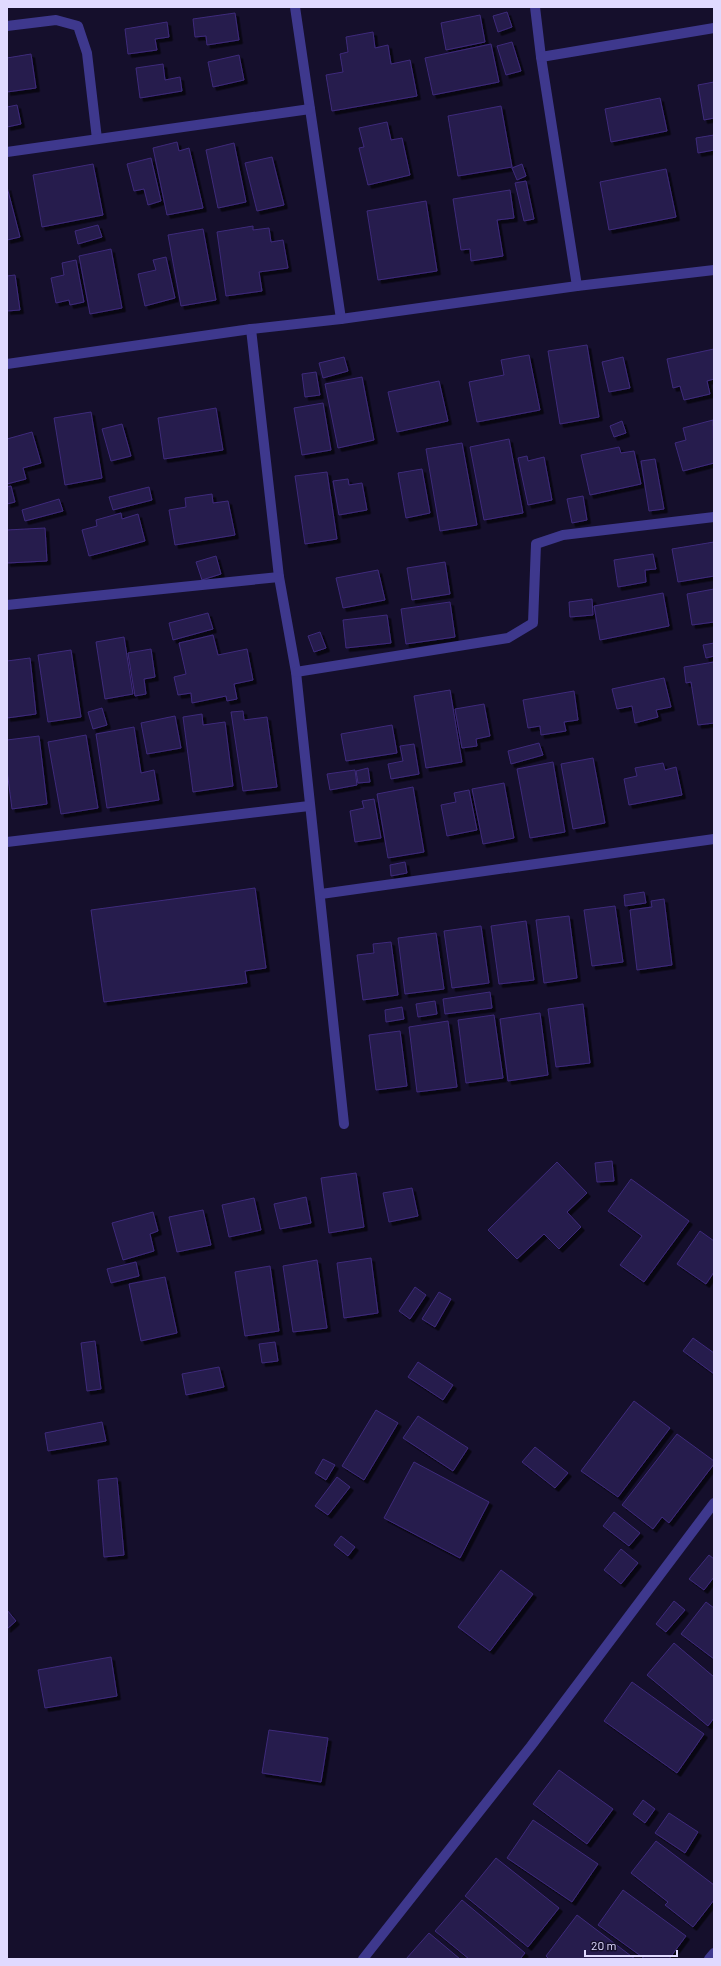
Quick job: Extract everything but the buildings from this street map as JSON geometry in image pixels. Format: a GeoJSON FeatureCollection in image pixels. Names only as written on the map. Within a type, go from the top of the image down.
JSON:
{"type":"FeatureCollection","features":[{"type":"Feature","properties":{"kind":"street"},"geometry":{"type":"LineString","coordinates":[[295,7],[341,319]]}},
{"type":"Feature","properties":{"kind":"street"},"geometry":{"type":"LineString","coordinates":[[535,7],[541,57],[577,286]]}},
{"type":"Feature","properties":{"kind":"street"},"geometry":{"type":"LineString","coordinates":[[7,26],[56,20],[78,26],[87,53],[97,139]]}},
{"type":"Feature","properties":{"kind":"street"},"geometry":{"type":"LineString","coordinates":[[541,57],[714,28]]}},
{"type":"Feature","properties":{"kind":"street"},"geometry":{"type":"LineString","coordinates":[[7,152],[310,109]]}},
{"type":"Feature","properties":{"kind":"street"},"geometry":{"type":"LineString","coordinates":[[7,364],[251,329],[341,319],[577,286],[714,270]]}},
{"type":"Feature","properties":{"kind":"street"},"geometry":{"type":"LineString","coordinates":[[251,329],[279,577],[296,672],[309,806],[320,894],[344,1124]]}},
{"type":"Feature","properties":{"kind":"street"},"geometry":{"type":"LineString","coordinates":[[296,672],[508,638],[533,623],[536,544],[563,535],[714,517]]}},
{"type":"Feature","properties":{"kind":"street"},"geometry":{"type":"LineString","coordinates":[[7,605],[279,577]]}},
{"type":"Feature","properties":{"kind":"street"},"geometry":{"type":"LineString","coordinates":[[7,842],[309,806]]}},
{"type":"Feature","properties":{"kind":"street"},"geometry":{"type":"LineString","coordinates":[[320,894],[714,839]]}},
{"type":"Feature","properties":{"kind":"street"},"geometry":{"type":"LineString","coordinates":[[362,1959],[531,1746],[714,1503]]}},
{"type":"Feature","properties":{"kind":"street"},"geometry":{"type":"LineString","coordinates":[[710,1959],[714,1953]]}}]}
